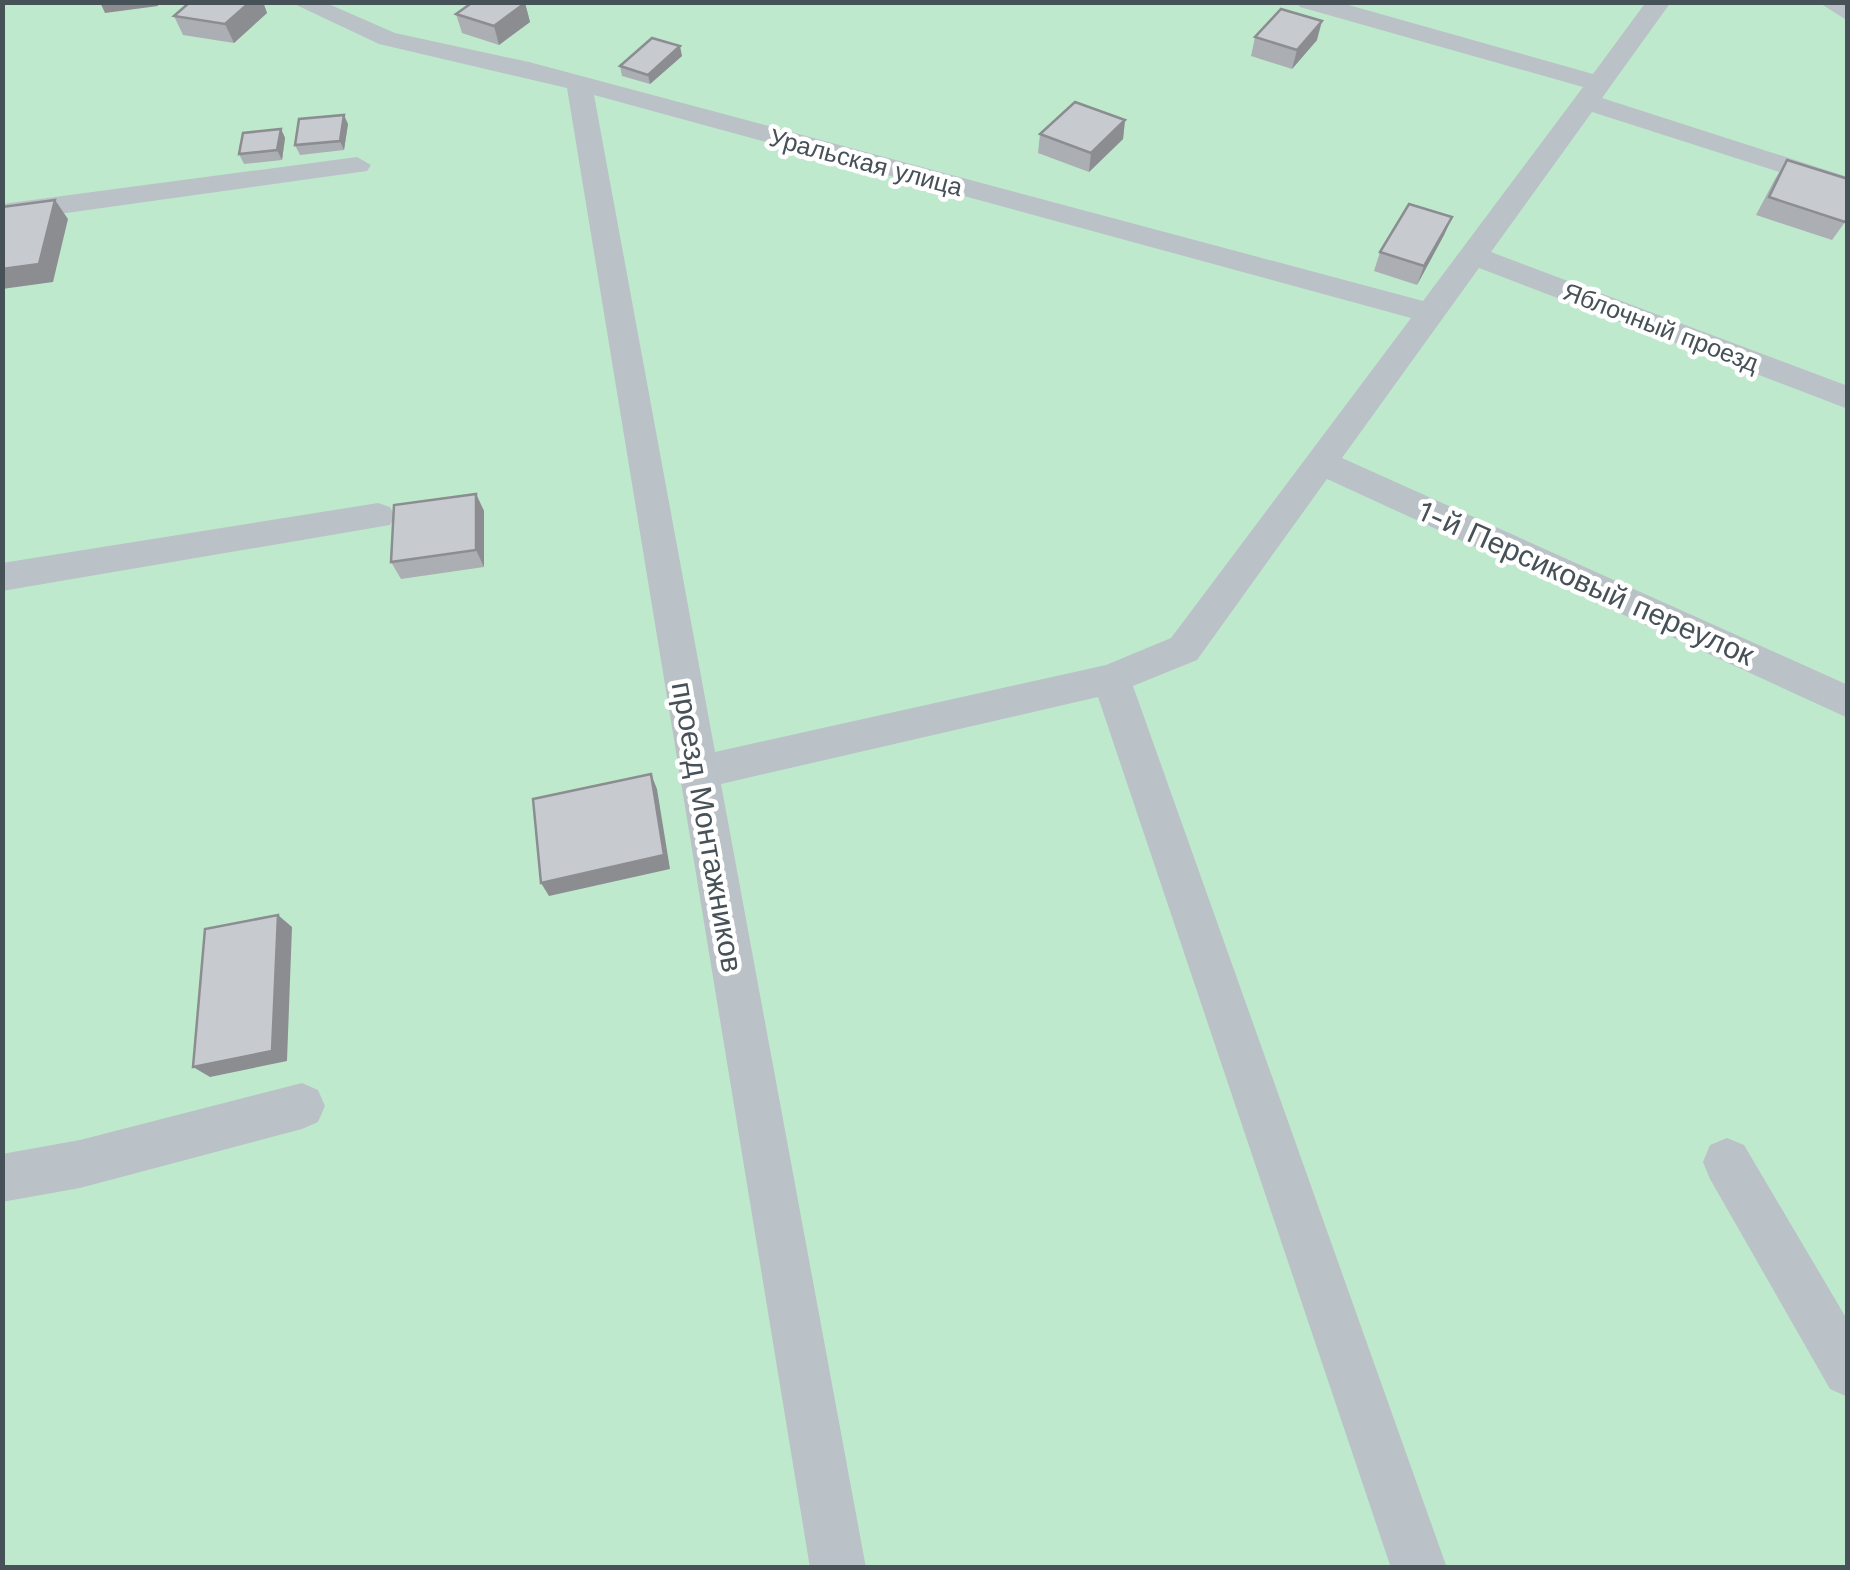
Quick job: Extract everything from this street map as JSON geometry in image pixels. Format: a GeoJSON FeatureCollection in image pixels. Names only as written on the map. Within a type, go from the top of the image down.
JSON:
{"type":"FeatureCollection","features":[{"type":"Feature","properties":{"kind":"street","name":"Уральская улица"},"geometry":{"type":"LineString","coordinates":[[302,2],[388,39],[520,66],[1434,314]]}},
{"type":"Feature","properties":{"kind":"street"},"geometry":{"type":"LineString","coordinates":[[1309,2],[1591,92],[1848,186]]}},
{"type":"Feature","properties":{"kind":"street"},"geometry":{"type":"LineString","coordinates":[[697,773],[1111,680],[1184,649],[1324,464],[1659,2]]}},
{"type":"Feature","properties":{"kind":"street"},"geometry":{"type":"LineString","coordinates":[[1830,2],[1848,14]]}},
{"type":"Feature","properties":{"kind":"street","name":"проезд Монтажников"},"geometry":{"type":"LineString","coordinates":[[579,85],[838,1568]]}},
{"type":"Feature","properties":{"kind":"street"},"geometry":{"type":"LineString","coordinates":[[2,213],[357,165]]}},
{"type":"Feature","properties":{"kind":"street","name":"Яблочный проезд"},"geometry":{"type":"LineString","coordinates":[[1474,256],[1848,398]]}},
{"type":"Feature","properties":{"kind":"street","name":"1-й Персиковый переулок"},"geometry":{"type":"LineString","coordinates":[[1324,464],[1848,702]]}},
{"type":"Feature","properties":{"kind":"street"},"geometry":{"type":"LineString","coordinates":[[2,577],[378,516]]}},
{"type":"Feature","properties":{"kind":"street"},"geometry":{"type":"LineString","coordinates":[[1111,680],[1418,1568]]}},
{"type":"Feature","properties":{"kind":"street"},"geometry":{"type":"LineString","coordinates":[[2,1178],[80,1164],[302,1106]]}},
{"type":"Feature","properties":{"kind":"street"},"geometry":{"type":"LineString","coordinates":[[1727,1162],[1848,1371]]}},
{"type":"Feature","properties":{"kind":"green space"},"geometry":{"type":"Polygon","coordinates":[[[1839,2],[1847,8],[1847,1567],[3,1568],[3,3],[1839,2]]]}},
{"type":"Feature","properties":{"kind":"building"},"geometry":{"type":"Polygon","coordinates":[[[190,2],[250,2],[225,24],[174,16],[190,2]]]}},
{"type":"Feature","properties":{"kind":"building"},"geometry":{"type":"Polygon","coordinates":[[[473,2],[525,3],[494,26],[456,14],[473,2]]]}},
{"type":"Feature","properties":{"kind":"building"},"geometry":{"type":"Polygon","coordinates":[[[1281,9],[1322,21],[1297,50],[1255,37],[1281,9]]]}},
{"type":"Feature","properties":{"kind":"building"},"geometry":{"type":"Polygon","coordinates":[[[652,38],[680,46],[648,75],[620,66],[652,38]]]}},
{"type":"Feature","properties":{"kind":"building"},"geometry":{"type":"Polygon","coordinates":[[[1075,102],[1125,120],[1091,153],[1040,134],[1075,102]]]}},
{"type":"Feature","properties":{"kind":"building"},"geometry":{"type":"Polygon","coordinates":[[[344,115],[340,141],[295,145],[299,119],[344,115]]]}},
{"type":"Feature","properties":{"kind":"building"},"geometry":{"type":"Polygon","coordinates":[[[281,129],[277,150],[239,154],[243,133],[281,129]]]}},
{"type":"Feature","properties":{"kind":"building"},"geometry":{"type":"Polygon","coordinates":[[[1787,160],[1848,179],[1845,222],[1769,197],[1787,160]]]}},
{"type":"Feature","properties":{"kind":"building"},"geometry":{"type":"Polygon","coordinates":[[[55,200],[39,264],[2,269],[2,207],[55,200]]]}},
{"type":"Feature","properties":{"kind":"building"},"geometry":{"type":"Polygon","coordinates":[[[1409,204],[1452,217],[1424,266],[1380,252],[1409,204]]]}},
{"type":"Feature","properties":{"kind":"building"},"geometry":{"type":"Polygon","coordinates":[[[476,494],[476,550],[391,562],[394,505],[476,494]]]}},
{"type":"Feature","properties":{"kind":"building"},"geometry":{"type":"Polygon","coordinates":[[[651,774],[664,855],[541,883],[533,799],[651,774]]]}},
{"type":"Feature","properties":{"kind":"building"},"geometry":{"type":"Polygon","coordinates":[[[278,915],[272,1051],[193,1067],[205,929],[278,915]]]}}]}
